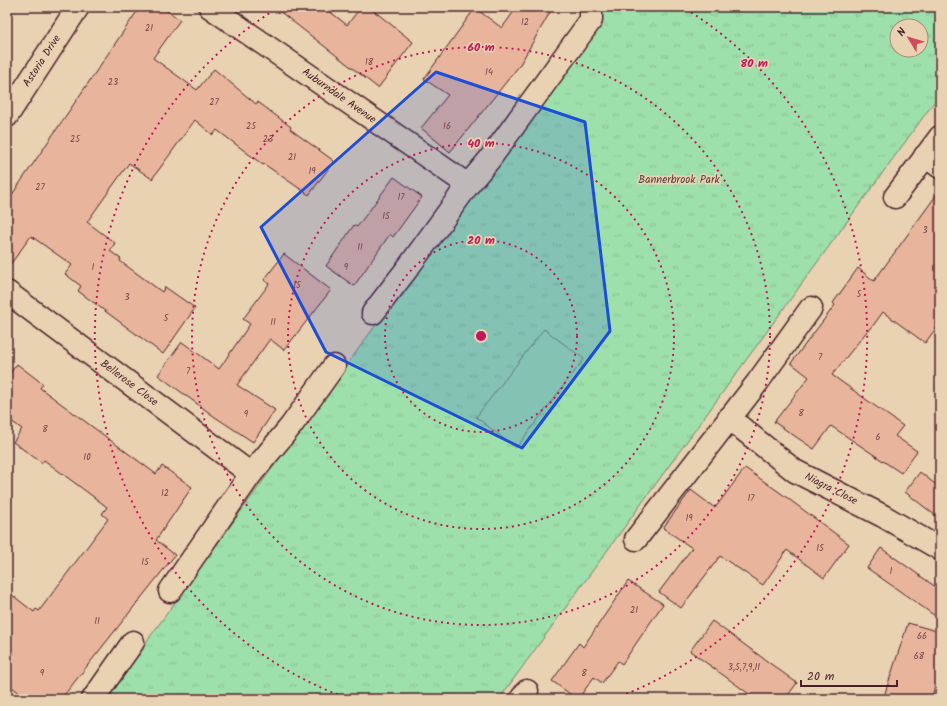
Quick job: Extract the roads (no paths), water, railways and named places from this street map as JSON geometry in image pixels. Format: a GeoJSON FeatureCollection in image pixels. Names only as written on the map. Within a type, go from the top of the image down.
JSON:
{"type":"FeatureCollection","features":[{"type":"Feature","properties":{"kind":"street","name":"Astoria Drive"},"geometry":{"type":"LineString","coordinates":[[8,113],[78,7]]}},
{"type":"Feature","properties":{"kind":"street","name":"Auburndale Avenue"},"geometry":{"type":"LineString","coordinates":[[210,7],[468,185]]}},
{"type":"Feature","properties":{"kind":"street"},"geometry":{"type":"LineString","coordinates":[[374,313],[468,185],[489,160],[591,20],[591,7]]}},
{"type":"Feature","properties":{"kind":"street"},"geometry":{"type":"LineString","coordinates":[[895,197],[933,162],[940,137]]}},
{"type":"Feature","properties":{"kind":"street","name":"Bellerose Close"},"geometry":{"type":"LineString","coordinates":[[7,292],[251,474]]}},
{"type":"Feature","properties":{"kind":"street"},"geometry":{"type":"LineString","coordinates":[[636,539],[757,383],[811,308]]}},
{"type":"Feature","properties":{"kind":"street"},"geometry":{"type":"LineString","coordinates":[[170,591],[251,474],[291,426],[334,366]]}},
{"type":"Feature","properties":{"kind":"street","name":"Niagra Close"},"geometry":{"type":"LineString","coordinates":[[729,418],[795,471],[883,516],[940,549]]}},
{"type":"Feature","properties":{"kind":"street"},"geometry":{"type":"LineString","coordinates":[[93,699],[133,642]]}},
{"type":"Feature","properties":{"kind":"park label","name":"Bannerbrook Park"},"geometry":{"type":"Point","coordinates":[679,180]}}]}
